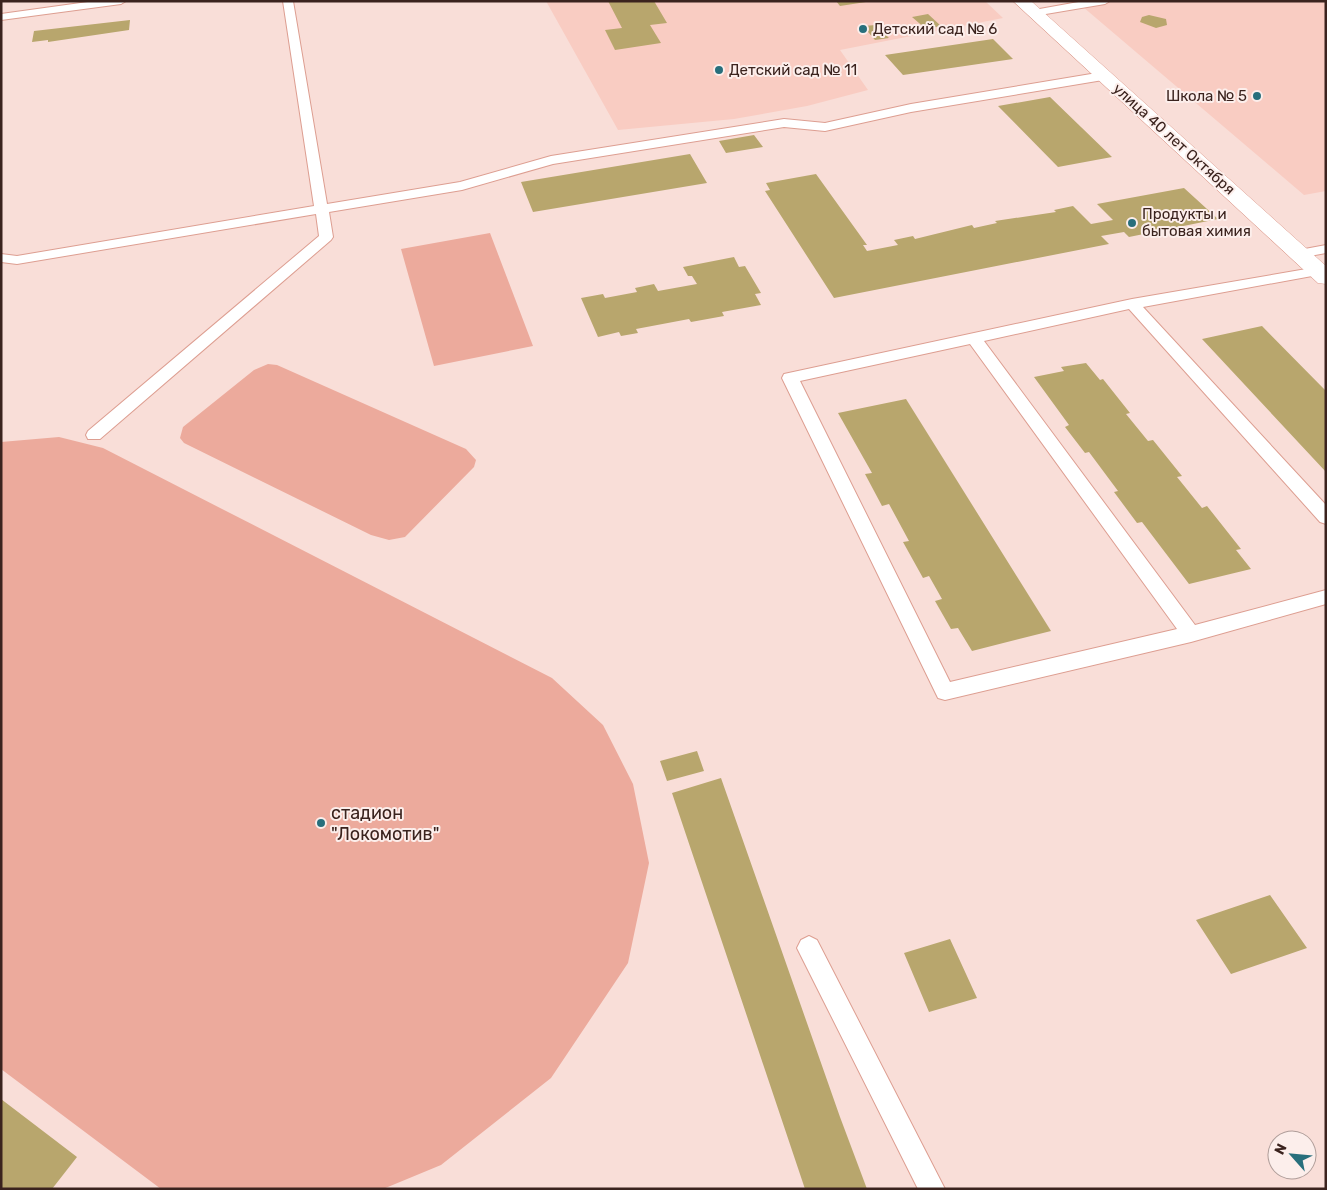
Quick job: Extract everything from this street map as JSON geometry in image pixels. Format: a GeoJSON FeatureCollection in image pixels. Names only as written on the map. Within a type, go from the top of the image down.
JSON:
{"type":"FeatureCollection","features":[{"type":"Feature","properties":{"kind":"street","name":"улица 40 лет Октября"},"geometry":{"type":"LineString","coordinates":[[1028,7],[1322,274]]}},
{"type":"Feature","properties":{"kind":"lane"},"geometry":{"type":"LineString","coordinates":[[1,17],[121,1]]}},
{"type":"Feature","properties":{"kind":"lane"},"geometry":{"type":"LineString","coordinates":[[94,435],[326,237],[288,1]]}},
{"type":"Feature","properties":{"kind":"lane"},"geometry":{"type":"LineString","coordinates":[[1028,7],[1105,1]]}},
{"type":"Feature","properties":{"kind":"lane"},"geometry":{"type":"LineString","coordinates":[[1,258],[16,260],[462,186],[551,160],[784,123],[825,127],[911,108],[1104,76]]}},
{"type":"Feature","properties":{"kind":"lane"},"geometry":{"type":"LineString","coordinates":[[1299,254],[1326,248]]}},
{"type":"Feature","properties":{"kind":"lane"},"geometry":{"type":"LineString","coordinates":[[1322,274],[1132,304],[790,378],[945,692],[1190,634],[1326,597]]}},
{"type":"Feature","properties":{"kind":"lane"},"geometry":{"type":"LineString","coordinates":[[1132,304],[1326,517]]}},
{"type":"Feature","properties":{"kind":"lane"},"geometry":{"type":"LineString","coordinates":[[974,338],[1190,634]]}},
{"type":"Feature","properties":{"kind":"lane"},"geometry":{"type":"LineString","coordinates":[[809,948],[932,1189]]}},
{"type":"Feature","properties":{"kind":"shaded area","name":"Детский сад № 11"},"geometry":{"type":"Polygon","coordinates":[[[546,1],[985,1],[1003,18],[840,50],[868,90],[807,106],[734,119],[618,130],[546,1]]]}},
{"type":"Feature","properties":{"kind":"shaded area","name":"Школа № 5"},"geometry":{"type":"Polygon","coordinates":[[[1076,1],[1326,1],[1326,191],[1304,195],[1076,1]]]}},
{"type":"Feature","properties":{"kind":"shaded area"},"geometry":{"type":"Polygon","coordinates":[[[490,233],[533,346],[434,366],[401,249],[490,233]]]}},
{"type":"Feature","properties":{"kind":"shaded area"},"geometry":{"type":"Polygon","coordinates":[[[268,364],[277,365],[466,449],[476,460],[474,467],[405,537],[389,540],[371,535],[184,443],[180,438],[183,427],[254,370],[268,364]]]}},
{"type":"Feature","properties":{"kind":"shaded area","name":"стадион \"Локомотив\""},"geometry":{"type":"Polygon","coordinates":[[[59,437],[103,448],[552,678],[603,725],[633,784],[649,863],[628,963],[551,1078],[441,1165],[383,1189],[161,1189],[1,1069],[1,442],[59,437]]]}},
{"type":"Feature","properties":{"kind":"building"},"geometry":{"type":"Polygon","coordinates":[[[608,1],[654,1],[667,23],[650,25],[661,43],[615,50],[605,30],[622,28],[608,1]]]}},
{"type":"Feature","properties":{"kind":"building"},"geometry":{"type":"Polygon","coordinates":[[[836,1],[866,1],[866,2],[840,6],[836,1]]]}},
{"type":"Feature","properties":{"kind":"building"},"geometry":{"type":"Polygon","coordinates":[[[928,14],[941,26],[926,29],[912,17],[928,14]]]}},
{"type":"Feature","properties":{"kind":"building"},"geometry":{"type":"Polygon","coordinates":[[[1149,15],[1166,19],[1167,25],[1156,28],[1140,22],[1142,17],[1149,15]]]}},
{"type":"Feature","properties":{"kind":"building"},"geometry":{"type":"Polygon","coordinates":[[[130,20],[129,30],[48,42],[48,40],[32,42],[34,31],[130,20]]]}},
{"type":"Feature","properties":{"kind":"building"},"geometry":{"type":"Polygon","coordinates":[[[876,25],[889,38],[875,40],[863,26],[876,25]]]}},
{"type":"Feature","properties":{"kind":"building"},"geometry":{"type":"Polygon","coordinates":[[[993,39],[1013,59],[903,75],[885,55],[993,39]]]}},
{"type":"Feature","properties":{"kind":"building"},"geometry":{"type":"Polygon","coordinates":[[[1050,97],[1112,157],[1058,167],[998,106],[1050,97]]]}},
{"type":"Feature","properties":{"kind":"building"},"geometry":{"type":"Polygon","coordinates":[[[754,135],[763,147],[726,153],[719,141],[754,135]]]}},
{"type":"Feature","properties":{"kind":"building"},"geometry":{"type":"Polygon","coordinates":[[[690,154],[707,183],[533,212],[521,182],[690,154]]]}},
{"type":"Feature","properties":{"kind":"building"},"geometry":{"type":"Polygon","coordinates":[[[816,174],[867,245],[863,245],[867,251],[898,245],[894,240],[913,236],[915,239],[972,225],[974,228],[997,223],[995,221],[1056,212],[1054,210],[1073,206],[1091,224],[1113,220],[1097,204],[1184,188],[1218,219],[1129,237],[1124,232],[1101,236],[1109,244],[834,298],[765,191],[770,190],[766,183],[816,174]]]}},
{"type":"Feature","properties":{"kind":"building"},"geometry":{"type":"Polygon","coordinates":[[[734,257],[739,267],[745,266],[761,293],[755,294],[761,305],[722,312],[724,316],[691,322],[689,319],[636,329],[638,333],[621,336],[619,332],[598,337],[581,298],[603,294],[605,298],[637,292],[635,288],[654,284],[658,291],[697,284],[692,276],[688,276],[683,267],[734,257]]]}},
{"type":"Feature","properties":{"kind":"building"},"geometry":{"type":"Polygon","coordinates":[[[1262,326],[1326,391],[1326,472],[1202,339],[1262,326]]]}},
{"type":"Feature","properties":{"kind":"building"},"geometry":{"type":"Polygon","coordinates":[[[1086,363],[1100,380],[1103,379],[1130,413],[1126,414],[1148,441],[1153,440],[1182,476],[1177,477],[1202,508],[1207,506],[1241,549],[1236,550],[1251,569],[1189,584],[1142,522],[1137,523],[1114,492],[1118,491],[1089,452],[1085,453],[1065,427],[1069,425],[1034,377],[1064,371],[1061,367],[1086,363]]]}},
{"type":"Feature","properties":{"kind":"building"},"geometry":{"type":"Polygon","coordinates":[[[906,399],[1051,631],[972,651],[958,628],[951,629],[935,601],[942,599],[929,576],[923,578],[903,542],[909,541],[889,504],[882,506],[865,474],[872,473],[838,413],[906,399]]]}},
{"type":"Feature","properties":{"kind":"building"},"geometry":{"type":"Polygon","coordinates":[[[697,751],[704,771],[667,781],[660,761],[697,751]]]}},
{"type":"Feature","properties":{"kind":"building"},"geometry":{"type":"Polygon","coordinates":[[[721,778],[867,1189],[805,1189],[672,793],[721,778]]]}},
{"type":"Feature","properties":{"kind":"building"},"geometry":{"type":"Polygon","coordinates":[[[1270,895],[1307,948],[1231,974],[1196,920],[1270,895]]]}},
{"type":"Feature","properties":{"kind":"building"},"geometry":{"type":"Polygon","coordinates":[[[950,939],[977,998],[929,1012],[904,953],[950,939]]]}},
{"type":"Feature","properties":{"kind":"building"},"geometry":{"type":"Polygon","coordinates":[[[1,1099],[77,1157],[52,1189],[1,1189],[1,1099]]]}},
{"type":"Feature","properties":{"kind":"place","name":"Детский сад № 6"},"geometry":{"type":"Point","coordinates":[863,29]}},
{"type":"Feature","properties":{"kind":"place","name":"Детский сад № 11"},"geometry":{"type":"Point","coordinates":[719,70]}},
{"type":"Feature","properties":{"kind":"place","name":"Школа № 5"},"geometry":{"type":"Point","coordinates":[1257,96]}},
{"type":"Feature","properties":{"kind":"place","name":"Продукты и бытовая химия"},"geometry":{"type":"Point","coordinates":[1132,223]}},
{"type":"Feature","properties":{"kind":"place","name":"стадион \"Локомотив\""},"geometry":{"type":"Point","coordinates":[321,823]}}]}
